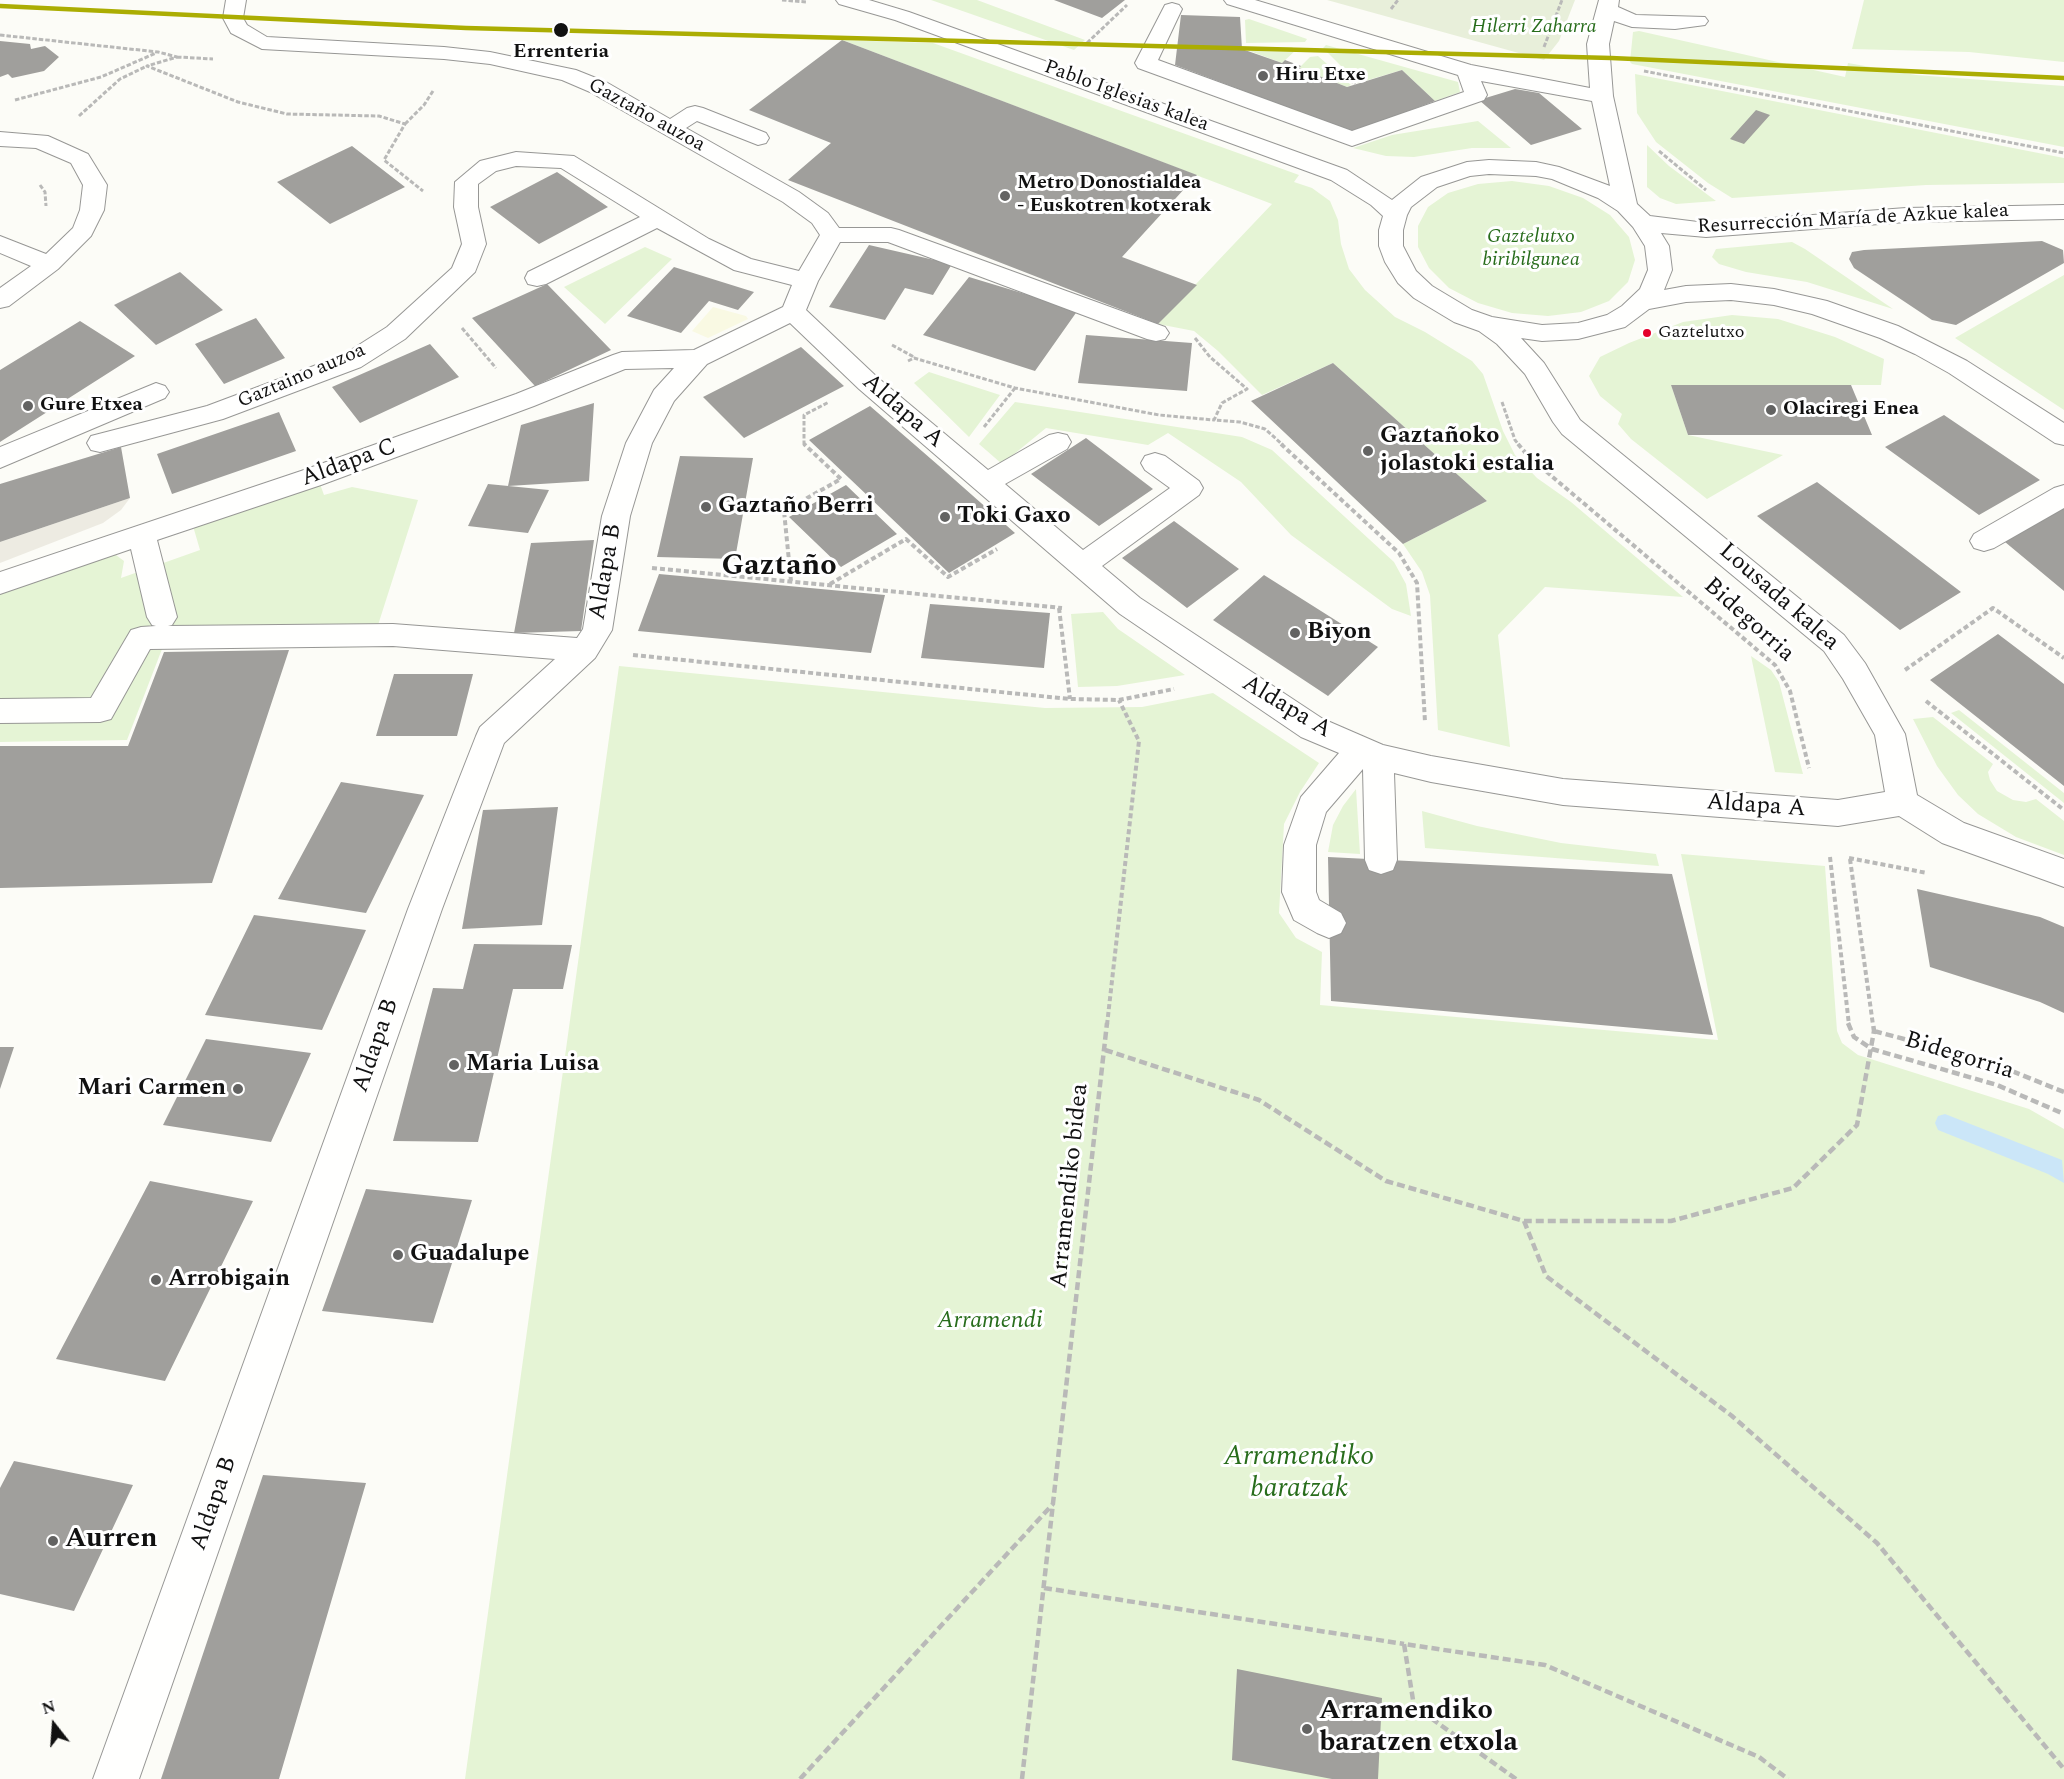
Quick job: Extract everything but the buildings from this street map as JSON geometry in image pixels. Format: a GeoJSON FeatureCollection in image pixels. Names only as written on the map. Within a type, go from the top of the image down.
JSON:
{"type":"FeatureCollection","features":[{"type":"Feature","properties":{"kind":"street","name":"Gaztaño auzoa"},"geometry":{"type":"LineString","coordinates":[[236,0],[233,18],[238,29],[262,43],[444,53],[490,58],[568,75],[598,87],[791,197],[820,218],[831,235]]}},
{"type":"Feature","properties":{"kind":"street","name":"Pablo Iglesias kalea"},"geometry":{"type":"LineString","coordinates":[[846,0],[902,16],[1339,175],[1379,200],[1395,215]]}},
{"type":"Feature","properties":{"kind":"street"},"geometry":{"type":"LineString","coordinates":[[1234,0],[1467,71],[1543,87],[1602,96]]}},
{"type":"Feature","properties":{"kind":"street"},"geometry":{"type":"LineString","coordinates":[[1634,214],[1613,144],[1602,96],[1598,44],[1608,5],[1640,22],[1698,21]]}},
{"type":"Feature","properties":{"kind":"street"},"geometry":{"type":"LineString","coordinates":[[1172,9],[1146,63],[1352,140],[1476,95],[1467,71]]}},
{"type":"Feature","properties":{"kind":"street"},"geometry":{"type":"LineString","coordinates":[[670,128],[695,112],[758,138]]}},
{"type":"Feature","properties":{"kind":"street"},"geometry":{"type":"LineString","coordinates":[[0,139],[40,141],[80,159],[96,185],[92,210],[83,231],[49,264],[0,300]]}},
{"type":"Feature","properties":{"kind":"street"},"geometry":{"type":"LineString","coordinates":[[1559,174],[1587,162],[1613,144]]}},
{"type":"Feature","properties":{"kind":"street","name":"Gaztaino auzoa"},"geometry":{"type":"LineString","coordinates":[[100,443],[214,413],[352,361],[396,333],[463,272],[474,244],[465,207],[467,182],[488,166],[516,159],[566,161],[658,218]]}},
{"type":"Feature","properties":{"kind":"street"},"geometry":{"type":"LineString","coordinates":[[1512,167],[1559,174],[1584,182],[1634,214],[1651,234],[1660,259],[1657,282],[1643,302],[1616,321],[1578,331],[1525,332],[1488,325],[1442,305],[1422,292],[1407,277],[1397,262],[1392,246],[1391,230],[1395,215],[1402,203],[1429,182],[1467,170],[1512,167]]}},
{"type":"Feature","properties":{"kind":"street","name":"Resurrección María de Azkue kalea"},"geometry":{"type":"LineString","coordinates":[[1634,214],[1674,228],[1706,230],[1928,214],[2063,214]]}},
{"type":"Feature","properties":{"kind":"street"},"geometry":{"type":"LineString","coordinates":[[537,278],[658,218],[701,244],[743,265],[806,281]]}},
{"type":"Feature","properties":{"kind":"street"},"geometry":{"type":"LineString","coordinates":[[698,358],[793,312],[806,281],[831,235],[891,235],[1156,333]]}},
{"type":"Feature","properties":{"kind":"street"},"geometry":{"type":"LineString","coordinates":[[0,244],[49,264]]}},
{"type":"Feature","properties":{"kind":"street"},"geometry":{"type":"LineString","coordinates":[[1660,259],[1696,279],[1731,291],[1774,297],[1818,307],[1888,332],[1958,367],[2064,436]]}},
{"type":"Feature","properties":{"kind":"street"},"geometry":{"type":"LineString","coordinates":[[1643,302],[1686,294],[1731,291]]}},
{"type":"Feature","properties":{"kind":"street","name":"Aldapa A"},"geometry":{"type":"LineString","coordinates":[[793,312],[868,383],[1130,606],[1312,728],[1369,753],[1431,769],[1563,792],[1838,813],[1903,802]]}},
{"type":"Feature","properties":{"kind":"street","name":"Lousada kalea"},"geometry":{"type":"LineString","coordinates":[[1488,325],[1522,353],[1546,386],[1562,416],[1584,438],[1834,643],[1854,671],[1890,734],[1903,802]]}},
{"type":"Feature","properties":{"kind":"street"},"geometry":{"type":"LineString","coordinates":[[1546,386],[1548,369],[1555,354],[1578,331]]}},
{"type":"Feature","properties":{"kind":"street","name":"Aldapa C"},"geometry":{"type":"LineString","coordinates":[[0,583],[311,478],[525,400],[622,361],[698,358]]}},
{"type":"Feature","properties":{"kind":"street","name":"Aldapa B"},"geometry":{"type":"LineString","coordinates":[[116,1779],[421,921],[491,736],[585,650],[597,630],[616,516],[639,442],[663,396],[698,358]]}},
{"type":"Feature","properties":{"kind":"street"},"geometry":{"type":"LineString","coordinates":[[0,458],[156,392]]}},
{"type":"Feature","properties":{"kind":"street"},"geometry":{"type":"LineString","coordinates":[[986,483],[1058,442]]}},
{"type":"Feature","properties":{"kind":"street"},"geometry":{"type":"LineString","coordinates":[[1083,565],[1189,488],[1155,463]]}},
{"type":"Feature","properties":{"kind":"street"},"geometry":{"type":"LineString","coordinates":[[2064,475],[1988,528],[2064,495]]}},
{"type":"Feature","properties":{"kind":"street"},"geometry":{"type":"LineString","coordinates":[[142,535],[162,617]]}},
{"type":"Feature","properties":{"kind":"street"},"geometry":{"type":"LineString","coordinates":[[0,711],[100,710],[141,638],[393,635],[585,650]]}},
{"type":"Feature","properties":{"kind":"street"},"geometry":{"type":"LineString","coordinates":[[1369,753],[1381,860]]}},
{"type":"Feature","properties":{"kind":"street"},"geometry":{"type":"LineString","coordinates":[[1329,923],[1306,910],[1299,892],[1300,845],[1312,806],[1369,753]]}},
{"type":"Feature","properties":{"kind":"street"},"geometry":{"type":"LineString","coordinates":[[1903,802],[1953,833],[2064,873]]}},
{"type":"Feature","properties":{"kind":"path"},"geometry":{"type":"LineString","coordinates":[[1083,46],[1133,0]]}},
{"type":"Feature","properties":{"kind":"path"},"geometry":{"type":"LineString","coordinates":[[1541,53],[1562,0]]}},
{"type":"Feature","properties":{"kind":"path"},"geometry":{"type":"LineString","coordinates":[[0,36],[158,52],[177,57],[147,66],[120,79],[78,117]]}},
{"type":"Feature","properties":{"kind":"path"},"geometry":{"type":"LineString","coordinates":[[12,100],[101,77],[158,52]]}},
{"type":"Feature","properties":{"kind":"path"},"geometry":{"type":"LineString","coordinates":[[147,66],[238,102],[287,114],[379,116],[405,124],[384,160],[469,226]]}},
{"type":"Feature","properties":{"kind":"path"},"geometry":{"type":"LineString","coordinates":[[1635,70],[2064,153]]}},
{"type":"Feature","properties":{"kind":"path"},"geometry":{"type":"LineString","coordinates":[[1656,148],[1710,192]]}},
{"type":"Feature","properties":{"kind":"path"},"geometry":{"type":"LineString","coordinates":[[435,298],[525,400]]}},
{"type":"Feature","properties":{"kind":"path"},"geometry":{"type":"LineString","coordinates":[[791,580],[784,511],[841,479],[804,445],[804,415],[914,357],[1015,388],[1159,415],[1240,422],[1265,429],[1399,553],[1416,582],[1425,723]]}},
{"type":"Feature","properties":{"kind":"path"},"geometry":{"type":"LineString","coordinates":[[1210,357],[1247,389],[1222,403],[1214,420]]}},
{"type":"Feature","properties":{"kind":"path"},"geometry":{"type":"LineString","coordinates":[[982,429],[1015,388]]}},
{"type":"Feature","properties":{"kind":"path","name":"Bidegorria"},"geometry":{"type":"LineString","coordinates":[[1500,393],[1515,440],[1529,457],[1767,658],[1782,674],[1790,691],[1830,857],[1848,1023],[1854,1037],[1872,1049],[1997,1085],[2064,1114]]}},
{"type":"Feature","properties":{"kind":"path"},"geometry":{"type":"LineString","coordinates":[[830,584],[906,539],[948,577],[1007,543]]}},
{"type":"Feature","properties":{"kind":"path"},"geometry":{"type":"LineString","coordinates":[[585,650],[1070,699],[1059,608],[690,570]]}},
{"type":"Feature","properties":{"kind":"path"},"geometry":{"type":"LineString","coordinates":[[1908,680],[1902,672],[1993,608],[2064,658]]}},
{"type":"Feature","properties":{"kind":"path"},"geometry":{"type":"LineString","coordinates":[[1921,695],[1927,703],[2064,810]]}},
{"type":"Feature","properties":{"kind":"path","name":"Arramendiko bidea"},"geometry":{"type":"LineString","coordinates":[[1022,1779],[1139,741],[1119,700],[1070,699]]}},
{"type":"Feature","properties":{"kind":"path"},"geometry":{"type":"LineString","coordinates":[[1105,1050],[1259,1100],[1386,1181],[1524,1221],[1671,1221],[1793,1188],[1857,1125],[1874,1031],[1850,859]]}},
{"type":"Feature","properties":{"kind":"path"},"geometry":{"type":"LineString","coordinates":[[1874,1031],[1987,1061],[2064,1092]]}},
{"type":"Feature","properties":{"kind":"path"},"geometry":{"type":"LineString","coordinates":[[1524,1221],[1546,1276],[1732,1416],[1877,1543],[2064,1768]]}},
{"type":"Feature","properties":{"kind":"path"},"geometry":{"type":"LineString","coordinates":[[800,1779],[1053,1504]]}},
{"type":"Feature","properties":{"kind":"path"},"geometry":{"type":"LineString","coordinates":[[1044,1588],[1545,1665],[1759,1757],[1788,1779]]}},
{"type":"Feature","properties":{"kind":"path"},"geometry":{"type":"LineString","coordinates":[[1404,1644],[1414,1706],[1516,1779]]}},
{"type":"Feature","properties":{"kind":"green space"},"geometry":{"type":"Polygon","coordinates":[[[931,0],[977,0],[1085,40],[1074,50],[931,0]]]}},
{"type":"Feature","properties":{"kind":"green space","name":"Hilerri Zaharra"},"geometry":{"type":"Polygon","coordinates":[[[1327,0],[1575,0],[1559,41],[1544,60],[1327,0]]]}},
{"type":"Feature","properties":{"kind":"green space"},"geometry":{"type":"Polygon","coordinates":[[[1864,0],[2064,0],[2064,62],[1969,52],[1852,49],[1864,0]]]}},
{"type":"Feature","properties":{"kind":"green space"},"geometry":{"type":"Polygon","coordinates":[[[1249,19],[1307,39],[1305,42],[1246,43],[1245,20],[1249,19]]]}},
{"type":"Feature","properties":{"kind":"green space"},"geometry":{"type":"Polygon","coordinates":[[[1639,31],[1845,77],[1848,63],[1916,75],[2064,86],[2064,147],[1632,64],[1630,62],[1633,32],[1639,31]]]}},
{"type":"Feature","properties":{"kind":"green space"},"geometry":{"type":"Polygon","coordinates":[[[842,40],[933,43],[1299,175],[1294,182],[1312,188],[1330,201],[1338,220],[1341,244],[1349,269],[1365,290],[1395,317],[1425,332],[1472,361],[1483,374],[1503,431],[1515,455],[1537,478],[1571,502],[1683,597],[1545,587],[1498,635],[1510,747],[1438,730],[1430,595],[1422,572],[1403,544],[1487,501],[1333,363],[1262,395],[1218,351],[1194,331],[1158,324],[1272,204],[842,40]]]}},
{"type":"Feature","properties":{"kind":"green space"},"geometry":{"type":"Polygon","coordinates":[[[1326,45],[1458,82],[1460,92],[1435,101],[1402,70],[1358,83],[1323,48],[1326,45]]]}},
{"type":"Feature","properties":{"kind":"green space"},"geometry":{"type":"Polygon","coordinates":[[[1292,47],[1296,50],[1282,63],[1242,48],[1292,47]]]}},
{"type":"Feature","properties":{"kind":"green space"},"geometry":{"type":"Polygon","coordinates":[[[1318,56],[1351,85],[1347,87],[1299,68],[1310,57],[1318,56]]]}},
{"type":"Feature","properties":{"kind":"green space"},"geometry":{"type":"Polygon","coordinates":[[[1635,74],[2064,158],[2064,183],[1926,185],[1732,198],[1708,183],[1656,142],[1637,113],[1635,74]]]}},
{"type":"Feature","properties":{"kind":"green space"},"geometry":{"type":"Polygon","coordinates":[[[1478,121],[1511,148],[1472,148],[1414,157],[1386,156],[1353,148],[1392,135],[1478,121]]]}},
{"type":"Feature","properties":{"kind":"green space"},"geometry":{"type":"Polygon","coordinates":[[[1647,145],[1669,166],[1716,201],[1676,204],[1660,198],[1647,187],[1647,145]]]}},
{"type":"Feature","properties":{"kind":"green space","name":"Gaztelutxo biribilgunea"},"geometry":{"type":"Polygon","coordinates":[[[1512,181],[1549,186],[1583,198],[1610,215],[1629,237],[1635,260],[1628,282],[1609,301],[1581,312],[1548,316],[1512,313],[1478,303],[1449,288],[1429,268],[1418,247],[1418,226],[1428,207],[1448,193],[1478,184],[1512,181]]]}},
{"type":"Feature","properties":{"kind":"green space"},"geometry":{"type":"Polygon","coordinates":[[[1792,242],[1893,309],[1807,282],[1746,272],[1719,264],[1712,257],[1716,249],[1792,242]]]}},
{"type":"Feature","properties":{"kind":"green space"},"geometry":{"type":"Polygon","coordinates":[[[645,247],[672,259],[605,324],[564,287],[645,247]]]}},
{"type":"Feature","properties":{"kind":"green space"},"geometry":{"type":"Polygon","coordinates":[[[2064,275],[2064,410],[1955,338],[2064,275]]]}},
{"type":"Feature","properties":{"kind":"green space"},"geometry":{"type":"Polygon","coordinates":[[[713,307],[746,316],[748,319],[708,338],[692,331],[713,307]]]}},
{"type":"Feature","properties":{"kind":"green space"},"geometry":{"type":"Polygon","coordinates":[[[1732,315],[1778,319],[1835,337],[1884,359],[1881,385],[1671,385],[1688,435],[1783,455],[1707,499],[1631,439],[1618,424],[1622,414],[1600,396],[1589,376],[1600,357],[1629,343],[1683,322],[1732,315]]]}},
{"type":"Feature","properties":{"kind":"green space"},"geometry":{"type":"Polygon","coordinates":[[[929,372],[1000,395],[969,437],[914,383],[929,372]]]}},
{"type":"Feature","properties":{"kind":"green space"},"geometry":{"type":"Polygon","coordinates":[[[1015,402],[1242,437],[1272,450],[1394,562],[1406,584],[1411,616],[1392,609],[1291,535],[1241,482],[1168,433],[1148,445],[1046,428],[1002,464],[979,444],[1015,402]]]}},
{"type":"Feature","properties":{"kind":"green space"},"geometry":{"type":"Polygon","coordinates":[[[320,484],[324,495],[352,487],[418,500],[371,647],[162,649],[127,740],[0,742],[0,590],[112,552],[124,561],[121,578],[200,550],[193,526],[320,484]]]}},
{"type":"Feature","properties":{"kind":"green space"},"geometry":{"type":"Polygon","coordinates":[[[1103,612],[1118,629],[1185,675],[1117,686],[1078,687],[1071,614],[1103,612]]]}},
{"type":"Feature","properties":{"kind":"green space"},"geometry":{"type":"Polygon","coordinates":[[[1751,656],[1771,670],[1779,682],[1803,774],[1775,772],[1751,656]]]}},
{"type":"Feature","properties":{"kind":"green space","name":"Arramendi"},"geometry":{"type":"Polygon","coordinates":[[[619,666],[1045,708],[1142,707],[1213,693],[1319,763],[1300,792],[1284,824],[1279,913],[1296,938],[1322,952],[1320,1005],[1718,1040],[1681,854],[1825,866],[1837,1031],[1842,1043],[1858,1055],[2029,1109],[2064,1129],[2064,1779],[465,1779],[619,666]]]}},
{"type":"Feature","properties":{"kind":"green space"},"geometry":{"type":"Polygon","coordinates":[[[1959,710],[2064,793],[2064,803],[1951,713],[1959,710]]]}},
{"type":"Feature","properties":{"kind":"green space"},"geometry":{"type":"Polygon","coordinates":[[[1933,717],[1993,764],[1988,772],[1997,791],[2013,800],[2026,802],[2036,799],[2064,821],[2064,855],[2016,837],[1978,814],[1958,795],[1937,766],[1913,719],[1933,717]]]}},
{"type":"Feature","properties":{"kind":"green space"},"geometry":{"type":"Polygon","coordinates":[[[1356,789],[1360,854],[1328,852],[1333,825],[1343,806],[1356,789]]]}},
{"type":"Feature","properties":{"kind":"green space"},"geometry":{"type":"Polygon","coordinates":[[[1422,811],[1477,826],[1561,843],[1656,854],[1659,866],[1425,848],[1422,811]]]}},
{"type":"Feature","properties":{"kind":"shaded area"},"geometry":{"type":"Polygon","coordinates":[[[130,498],[121,510],[103,523],[0,563],[0,542],[130,498]]]}},
{"type":"Feature","properties":{"kind":"waterway"},"geometry":{"type":"LineString","coordinates":[[1945,1123],[2055,1167],[2064,1173]]}},
{"type":"Feature","properties":{"kind":"transit line"},"geometry":{"type":"LineString","coordinates":[[0,6],[466,28],[1611,58],[2064,78]]}},
{"type":"Feature","properties":{"kind":"place","name":"Errenteria"},"geometry":{"type":"Point","coordinates":[561,30]}},
{"type":"Feature","properties":{"kind":"place","name":"Hiru Etxe"},"geometry":{"type":"Point","coordinates":[1263,76]}},
{"type":"Feature","properties":{"kind":"place","name":"Metro Donostialdea - Euskotren kotxerak"},"geometry":{"type":"Point","coordinates":[1005,196]}},
{"type":"Feature","properties":{"kind":"place","name":"Gaztelutxo"},"geometry":{"type":"Point","coordinates":[1647,333]}},
{"type":"Feature","properties":{"kind":"place","name":"Gure Etxea"},"geometry":{"type":"Point","coordinates":[28,406]}},
{"type":"Feature","properties":{"kind":"place","name":"Olaciregi Enea"},"geometry":{"type":"Point","coordinates":[1771,410]}},
{"type":"Feature","properties":{"kind":"place","name":"Gaztañoko jolastoki estalia"},"geometry":{"type":"Point","coordinates":[1368,451]}},
{"type":"Feature","properties":{"kind":"place","name":"Gaztaño Berri"},"geometry":{"type":"Point","coordinates":[706,507]}},
{"type":"Feature","properties":{"kind":"place","name":"Toki Gaxo"},"geometry":{"type":"Point","coordinates":[945,517]}},
{"type":"Feature","properties":{"kind":"place","name":"Biyon"},"geometry":{"type":"Point","coordinates":[1295,633]}},
{"type":"Feature","properties":{"kind":"place","name":"Maria Luisa"},"geometry":{"type":"Point","coordinates":[454,1065]}},
{"type":"Feature","properties":{"kind":"place","name":"Mari Carmen"},"geometry":{"type":"Point","coordinates":[238,1089]}},
{"type":"Feature","properties":{"kind":"place","name":"Guadalupe"},"geometry":{"type":"Point","coordinates":[398,1255]}},
{"type":"Feature","properties":{"kind":"place","name":"Arrobigain"},"geometry":{"type":"Point","coordinates":[156,1280]}},
{"type":"Feature","properties":{"kind":"place","name":"Aurren"},"geometry":{"type":"Point","coordinates":[53,1541]}},
{"type":"Feature","properties":{"kind":"place","name":"Arramendiko baratzen etxola"},"geometry":{"type":"Point","coordinates":[1307,1729]}},
{"type":"Feature","properties":{"kind":"district","name":"Gaztaño"},"geometry":{"type":"Point","coordinates":[779,568]}},
{"type":"Feature","properties":{"kind":"park label","name":"Arramendiko baratzak"},"geometry":{"type":"Point","coordinates":[1299,1475]}}]}
